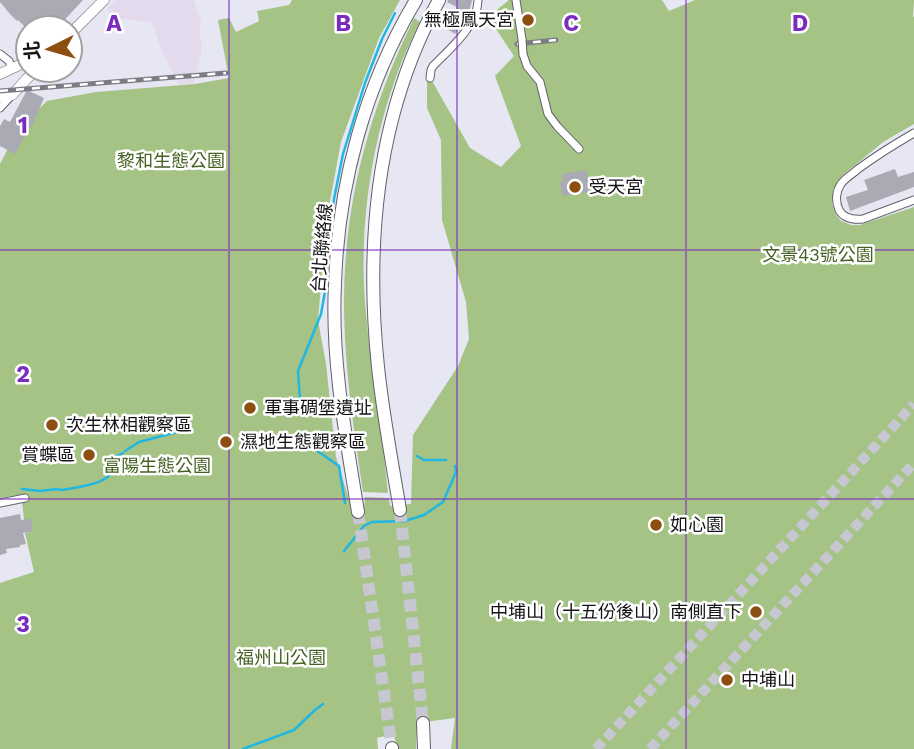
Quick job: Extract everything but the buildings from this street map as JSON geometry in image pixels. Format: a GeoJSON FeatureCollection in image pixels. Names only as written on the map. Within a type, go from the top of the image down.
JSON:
{"type":"FeatureCollection","features":[{"type":"Feature","properties":{"kind":"highway","name":"台北聯絡線"},"geometry":{"type":"LineString","coordinates":[[358,512],[338,373],[334,285],[338,238],[350,168],[363,116],[395,37],[416,0]]}},
{"type":"Feature","properties":{"kind":"highway"},"geometry":{"type":"LineString","coordinates":[[400,510],[378,366],[374,312],[377,195],[382,161],[401,85],[439,0]]}},
{"type":"Feature","properties":{"kind":"highway"},"geometry":{"type":"LineString","coordinates":[[423,723],[424,749]]}},
{"type":"Feature","properties":{"kind":"main road"},"geometry":{"type":"LineString","coordinates":[[84,20],[104,0]]}},
{"type":"Feature","properties":{"kind":"main road"},"geometry":{"type":"LineString","coordinates":[[0,74],[12,69]]}},
{"type":"Feature","properties":{"kind":"main road"},"geometry":{"type":"LineString","coordinates":[[0,97],[12,95],[21,84]]}},
{"type":"Feature","properties":{"kind":"street"},"geometry":{"type":"LineString","coordinates":[[430,78],[433,66],[456,43],[475,17],[478,0]]}},
{"type":"Feature","properties":{"kind":"street"},"geometry":{"type":"LineString","coordinates":[[516,0],[527,66],[540,82],[548,114],[579,149]]}},
{"type":"Feature","properties":{"kind":"street"},"geometry":{"type":"LineString","coordinates":[[0,54],[9,61],[12,69]]}},
{"type":"Feature","properties":{"kind":"street"},"geometry":{"type":"LineString","coordinates":[[0,108],[12,95]]}},
{"type":"Feature","properties":{"kind":"street"},"geometry":{"type":"LineString","coordinates":[[914,133],[845,179],[837,192],[836,200],[841,213],[854,220],[914,200]]}},
{"type":"Feature","properties":{"kind":"street"},"geometry":{"type":"LineString","coordinates":[[0,503],[25,498]]}},
{"type":"Feature","properties":{"kind":"shaded area"},"geometry":{"type":"Polygon","coordinates":[[[117,0],[194,0],[201,17],[202,48],[194,83],[179,85],[160,46],[152,22],[112,18],[107,9],[117,0]]]}},
{"type":"Feature","properties":{"kind":"green space"},"geometry":{"type":"Polygon","coordinates":[[[292,0],[400,0],[379,38],[341,142],[327,217],[318,320],[326,364],[336,457],[353,513],[364,509],[365,497],[389,498],[390,506],[411,504],[413,435],[458,366],[469,339],[466,302],[442,220],[441,140],[427,108],[427,72],[470,148],[501,167],[521,146],[495,76],[514,56],[488,17],[509,0],[662,0],[669,11],[695,0],[914,0],[914,124],[883,142],[842,176],[833,190],[832,204],[841,221],[851,225],[860,225],[914,207],[914,749],[451,749],[455,718],[417,723],[416,749],[397,749],[394,734],[377,738],[378,749],[0,749],[0,583],[34,572],[25,533],[32,532],[32,520],[24,520],[24,494],[0,498],[0,164],[18,129],[47,101],[96,92],[195,84],[229,78],[218,20],[229,18],[236,32],[259,21],[257,11],[289,5],[292,0]]]}},
{"type":"Feature","properties":{"kind":"green space"},"geometry":{"type":"Polygon","coordinates":[[[414,18],[420,22],[392,88],[368,194],[365,302],[388,493],[363,492],[346,357],[344,311],[348,234],[361,160],[371,125],[414,18]]]}},
{"type":"Feature","properties":{"kind":"waterway"},"geometry":{"type":"LineString","coordinates":[[301,414],[298,371],[321,314],[334,199],[343,154],[365,83],[395,13]]}},
{"type":"Feature","properties":{"kind":"waterway"},"geometry":{"type":"LineString","coordinates":[[271,408],[281,412]]}},
{"type":"Feature","properties":{"kind":"waterway"},"geometry":{"type":"LineString","coordinates":[[125,451],[139,442],[177,432]]}},
{"type":"Feature","properties":{"kind":"waterway"},"geometry":{"type":"LineString","coordinates":[[303,432],[316,450],[339,466],[345,503]]}},
{"type":"Feature","properties":{"kind":"waterway"},"geometry":{"type":"LineString","coordinates":[[115,457],[123,453]]}},
{"type":"Feature","properties":{"kind":"waterway"},"geometry":{"type":"LineString","coordinates":[[417,456],[424,460],[446,460]]}},
{"type":"Feature","properties":{"kind":"waterway"},"geometry":{"type":"LineString","coordinates":[[22,489],[62,490],[95,484],[109,476],[116,462]]}},
{"type":"Feature","properties":{"kind":"waterway"},"geometry":{"type":"LineString","coordinates":[[344,551],[364,526],[372,522],[405,521],[424,515],[443,502],[456,472],[455,466]]}},
{"type":"Feature","properties":{"kind":"waterway"},"geometry":{"type":"LineString","coordinates":[[243,749],[294,730],[323,704]]}},
{"type":"Feature","properties":{"kind":"tunnel"},"geometry":{"type":"LineString","coordinates":[[596,749],[914,404]]}},
{"type":"Feature","properties":{"kind":"tunnel"},"geometry":{"type":"LineString","coordinates":[[650,749],[914,463]]}},
{"type":"Feature","properties":{"kind":"tunnel"},"geometry":{"type":"LineString","coordinates":[[400,510],[423,723]]}},
{"type":"Feature","properties":{"kind":"tunnel"},"geometry":{"type":"LineString","coordinates":[[358,512],[392,748]]}},
{"type":"Feature","properties":{"kind":"railway"},"geometry":{"type":"LineString","coordinates":[[517,44],[556,40]]}},
{"type":"Feature","properties":{"kind":"railway"},"geometry":{"type":"LineString","coordinates":[[0,91],[226,73]]}},
{"type":"Feature","properties":{"kind":"place","name":"無極鳳天宮"},"geometry":{"type":"Point","coordinates":[528,20]}},
{"type":"Feature","properties":{"kind":"place","name":"受天宮"},"geometry":{"type":"Point","coordinates":[575,187]}},
{"type":"Feature","properties":{"kind":"place","name":"軍事碉堡遺址"},"geometry":{"type":"Point","coordinates":[250,408]}},
{"type":"Feature","properties":{"kind":"place","name":"次生林相觀察區"},"geometry":{"type":"Point","coordinates":[52,425]}},
{"type":"Feature","properties":{"kind":"place","name":"濕地生態觀察區"},"geometry":{"type":"Point","coordinates":[226,442]}},
{"type":"Feature","properties":{"kind":"place","name":"賞蝶區"},"geometry":{"type":"Point","coordinates":[89,455]}},
{"type":"Feature","properties":{"kind":"place","name":"如心園"},"geometry":{"type":"Point","coordinates":[656,525]}},
{"type":"Feature","properties":{"kind":"place","name":"中埔山（十五份後山）南側直下"},"geometry":{"type":"Point","coordinates":[756,612]}},
{"type":"Feature","properties":{"kind":"place","name":"中埔山"},"geometry":{"type":"Point","coordinates":[727,680]}},
{"type":"Feature","properties":{"kind":"park label","name":"黎和生態公園"},"geometry":{"type":"Point","coordinates":[171,161]}},
{"type":"Feature","properties":{"kind":"park label","name":"文景43號公園"},"geometry":{"type":"Point","coordinates":[818,255]}},
{"type":"Feature","properties":{"kind":"park label","name":"富陽生態公園"},"geometry":{"type":"Point","coordinates":[157,466]}},
{"type":"Feature","properties":{"kind":"park label","name":"福州山公園"},"geometry":{"type":"Point","coordinates":[281,658]}}]}
